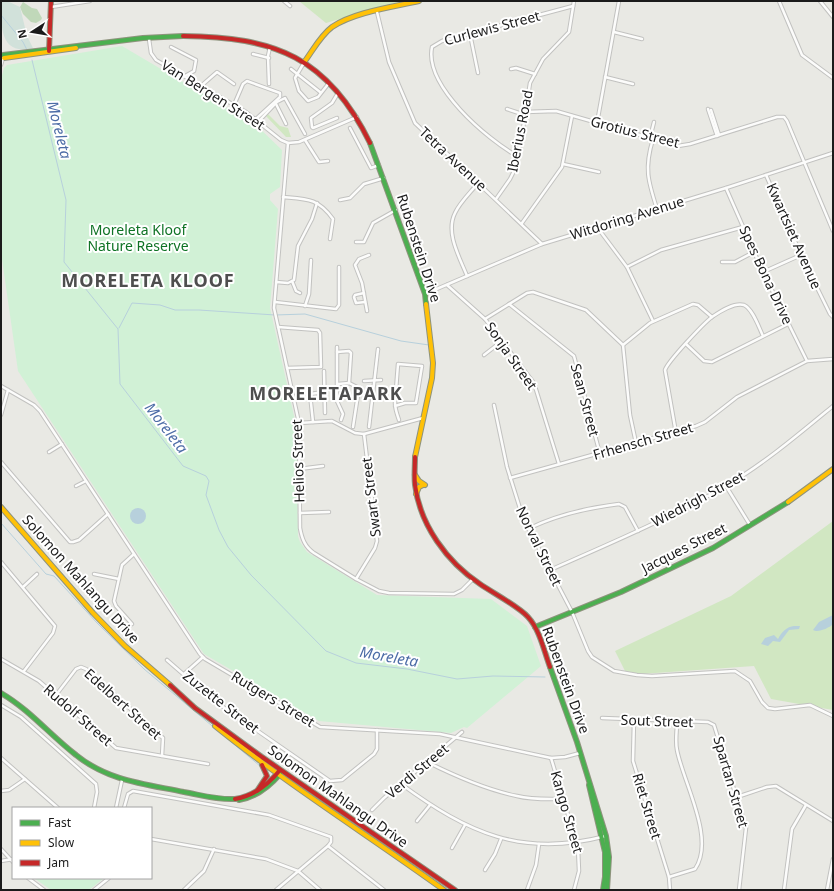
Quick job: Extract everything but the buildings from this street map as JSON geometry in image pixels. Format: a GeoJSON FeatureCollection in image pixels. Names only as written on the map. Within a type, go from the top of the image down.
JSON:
{"type":"FeatureCollection","features":[{"type":"Feature","properties":{"kind":"street"},"geometry":{"type":"LineString","coordinates":[[49,52],[51,1]]}},
{"type":"Feature","properties":{"kind":"street"},"geometry":{"type":"LineString","coordinates":[[51,7],[90,1]]}},
{"type":"Feature","properties":{"kind":"street"},"geometry":{"type":"LineString","coordinates":[[284,1],[290,6]]}},
{"type":"Feature","properties":{"kind":"street"},"geometry":{"type":"LineString","coordinates":[[329,83],[320,92],[318,97],[308,101],[297,86],[295,78],[321,39],[334,26],[345,21],[419,1]]}},
{"type":"Feature","properties":{"kind":"street","name":"Iberius Road"},"geometry":{"type":"LineString","coordinates":[[496,199],[512,176],[525,113],[528,88],[543,59],[569,32],[574,1]]}},
{"type":"Feature","properties":{"kind":"street"},"geometry":{"type":"LineString","coordinates":[[596,123],[619,1]]}},
{"type":"Feature","properties":{"kind":"street"},"geometry":{"type":"LineString","coordinates":[[779,1],[802,55],[833,78]]}},
{"type":"Feature","properties":{"kind":"street"},"geometry":{"type":"LineString","coordinates":[[820,1],[833,17]]}},
{"type":"Feature","properties":{"kind":"street","name":"Curlewis Street"},"geometry":{"type":"LineString","coordinates":[[517,156],[492,140],[448,97],[437,75],[431,52],[434,45],[573,6]]}},
{"type":"Feature","properties":{"kind":"street","name":"Tetra Avenue"},"geometry":{"type":"LineString","coordinates":[[377,12],[388,62],[414,121],[522,223],[542,244]]}},
{"type":"Feature","properties":{"kind":"street"},"geometry":{"type":"LineString","coordinates":[[614,32],[642,39]]}},
{"type":"Feature","properties":{"kind":"street"},"geometry":{"type":"LineString","coordinates":[[470,34],[478,73]]}},
{"type":"Feature","properties":{"kind":"street","name":"Rubenstein Drive"},"geometry":{"type":"LineString","coordinates":[[2,57],[149,38],[212,36],[243,40],[270,47],[305,61],[329,83],[357,117],[373,148],[425,294],[433,363],[432,378],[415,455],[414,473],[416,494],[425,520],[449,557],[473,578],[524,613],[535,628],[580,753],[590,783],[589,790],[605,836],[609,864],[606,890]]}},
{"type":"Feature","properties":{"kind":"street","name":"Van Bergen Street"},"geometry":{"type":"LineString","coordinates":[[149,38],[151,52],[155,59],[234,105],[257,120],[278,138],[288,143]]}},
{"type":"Feature","properties":{"kind":"street"},"geometry":{"type":"LineString","coordinates":[[171,47],[196,60],[194,71],[185,76]]}},
{"type":"Feature","properties":{"kind":"street"},"geometry":{"type":"LineString","coordinates":[[269,84],[270,47]]}},
{"type":"Feature","properties":{"kind":"street"},"geometry":{"type":"LineString","coordinates":[[253,54],[269,58]]}},
{"type":"Feature","properties":{"kind":"street"},"geometry":{"type":"LineString","coordinates":[[1,65],[2,57]]}},
{"type":"Feature","properties":{"kind":"street"},"geometry":{"type":"LineString","coordinates":[[511,69],[516,68],[534,74]]}},
{"type":"Feature","properties":{"kind":"street"},"geometry":{"type":"LineString","coordinates":[[291,69],[320,92]]}},
{"type":"Feature","properties":{"kind":"street"},"geometry":{"type":"LineString","coordinates":[[201,86],[216,72],[234,84]]}},
{"type":"Feature","properties":{"kind":"street"},"geometry":{"type":"LineString","coordinates":[[605,77],[633,84]]}},
{"type":"Feature","properties":{"kind":"street"},"geometry":{"type":"LineString","coordinates":[[234,105],[244,84],[247,81],[280,92],[280,96],[257,120]]}},
{"type":"Feature","properties":{"kind":"street"},"geometry":{"type":"LineString","coordinates":[[337,118],[313,128],[312,127],[311,118],[332,103],[338,93]]}},
{"type":"Feature","properties":{"kind":"street"},"geometry":{"type":"LineString","coordinates":[[257,120],[284,98],[286,99],[305,134]]}},
{"type":"Feature","properties":{"kind":"street"},"geometry":{"type":"LineString","coordinates":[[276,104],[286,124]]}},
{"type":"Feature","properties":{"kind":"street"},"geometry":{"type":"LineString","coordinates":[[507,109],[525,113]]}},
{"type":"Feature","properties":{"kind":"street","name":"Grotius Street"},"geometry":{"type":"LineString","coordinates":[[525,113],[553,110],[651,139],[682,146],[777,117],[784,117],[804,162]]}},
{"type":"Feature","properties":{"kind":"street"},"geometry":{"type":"LineString","coordinates":[[710,110],[718,135]]}},
{"type":"Feature","properties":{"kind":"street"},"geometry":{"type":"LineString","coordinates":[[522,223],[563,164],[572,116]]}},
{"type":"Feature","properties":{"kind":"street"},"geometry":{"type":"LineString","coordinates":[[288,143],[296,143],[305,140],[357,117]]}},
{"type":"Feature","properties":{"kind":"street"},"geometry":{"type":"LineString","coordinates":[[654,122],[647,158],[650,186],[657,209]]}},
{"type":"Feature","properties":{"kind":"street"},"geometry":{"type":"LineString","coordinates":[[350,128],[371,168],[379,165]]}},
{"type":"Feature","properties":{"kind":"street"},"geometry":{"type":"LineString","coordinates":[[305,140],[319,162],[328,161]]}},
{"type":"Feature","properties":{"kind":"street","name":"Helios Street"},"geometry":{"type":"LineString","coordinates":[[288,143],[275,302],[278,326],[299,423],[301,535],[308,548],[373,589],[389,593],[449,594],[462,590],[473,578]]}},
{"type":"Feature","properties":{"kind":"street","name":"Witdoring Avenue"},"geometry":{"type":"LineString","coordinates":[[425,294],[542,244],[726,188],[833,152]]}},
{"type":"Feature","properties":{"kind":"street"},"geometry":{"type":"LineString","coordinates":[[804,162],[833,231]]}},
{"type":"Feature","properties":{"kind":"street"},"geometry":{"type":"LineString","coordinates":[[563,164],[599,172]]}},
{"type":"Feature","properties":{"kind":"street","name":"Kwartsiet Avenue"},"geometry":{"type":"LineString","coordinates":[[766,175],[801,255],[830,314],[833,317]]}},
{"type":"Feature","properties":{"kind":"street"},"geometry":{"type":"LineString","coordinates":[[340,200],[350,198],[364,184],[384,178]]}},
{"type":"Feature","properties":{"kind":"street"},"geometry":{"type":"LineString","coordinates":[[467,276],[452,236],[452,224],[456,210],[478,183]]}},
{"type":"Feature","properties":{"kind":"street","name":"Spes Bona Drive"},"geometry":{"type":"LineString","coordinates":[[726,188],[763,272],[808,361]]}},
{"type":"Feature","properties":{"kind":"street"},"geometry":{"type":"LineString","coordinates":[[283,197],[311,199],[317,203],[333,219],[330,239]]}},
{"type":"Feature","properties":{"kind":"street"},"geometry":{"type":"LineString","coordinates":[[300,293],[296,291],[292,281],[298,246],[312,219],[317,203]]}},
{"type":"Feature","properties":{"kind":"street"},"geometry":{"type":"LineString","coordinates":[[356,242],[364,242],[373,223],[396,210]]}},
{"type":"Feature","properties":{"kind":"street"},"geometry":{"type":"LineString","coordinates":[[597,227],[627,267],[653,321]]}},
{"type":"Feature","properties":{"kind":"street"},"geometry":{"type":"LineString","coordinates":[[627,267],[667,248],[743,227]]}},
{"type":"Feature","properties":{"kind":"street"},"geometry":{"type":"LineString","coordinates":[[722,262],[735,262],[754,252]]}},
{"type":"Feature","properties":{"kind":"street"},"geometry":{"type":"LineString","coordinates":[[367,311],[364,293],[356,265],[359,259],[369,255]]}},
{"type":"Feature","properties":{"kind":"street"},"geometry":{"type":"LineString","coordinates":[[763,272],[801,255]]}},
{"type":"Feature","properties":{"kind":"street"},"geometry":{"type":"LineString","coordinates":[[304,306],[308,301],[311,260]]}},
{"type":"Feature","properties":{"kind":"street"},"geometry":{"type":"LineString","coordinates":[[275,302],[334,310],[338,308],[339,267]]}},
{"type":"Feature","properties":{"kind":"street"},"geometry":{"type":"LineString","coordinates":[[276,282],[288,283],[292,281]]}},
{"type":"Feature","properties":{"kind":"street","name":"Sonja Street"},"geometry":{"type":"LineString","coordinates":[[447,284],[486,319],[535,386],[559,464]]}},
{"type":"Feature","properties":{"kind":"street"},"geometry":{"type":"LineString","coordinates":[[486,319],[531,291],[588,311],[623,345],[630,415],[636,443]]}},
{"type":"Feature","properties":{"kind":"street"},"geometry":{"type":"LineString","coordinates":[[364,293],[355,295],[354,297],[356,303],[365,302]]}},
{"type":"Feature","properties":{"kind":"street","name":"Sean Street"},"geometry":{"type":"LineString","coordinates":[[509,304],[574,356],[600,454]]}},
{"type":"Feature","properties":{"kind":"street"},"geometry":{"type":"LineString","coordinates":[[623,345],[653,321],[695,304],[712,317]]}},
{"type":"Feature","properties":{"kind":"street"},"geometry":{"type":"LineString","coordinates":[[676,433],[665,370],[686,344],[712,317],[734,305],[744,305],[749,309],[763,336]]}},
{"type":"Feature","properties":{"kind":"street"},"geometry":{"type":"LineString","coordinates":[[686,344],[704,361],[710,362],[788,324]]}},
{"type":"Feature","properties":{"kind":"street"},"geometry":{"type":"LineString","coordinates":[[278,326],[318,330],[320,333],[321,367],[287,368]]}},
{"type":"Feature","properties":{"kind":"street"},"geometry":{"type":"LineString","coordinates":[[484,355],[502,341]]}},
{"type":"Feature","properties":{"kind":"street"},"geometry":{"type":"LineString","coordinates":[[337,347],[337,401],[344,414],[341,420]]}},
{"type":"Feature","properties":{"kind":"street"},"geometry":{"type":"LineString","coordinates":[[369,427],[378,349]]}},
{"type":"Feature","properties":{"kind":"street"},"geometry":{"type":"LineString","coordinates":[[338,352],[349,351],[351,353],[349,383]]}},
{"type":"Feature","properties":{"kind":"street","name":"Frhensch Street"},"geometry":{"type":"LineString","coordinates":[[510,478],[676,433],[702,424],[737,397],[808,361],[833,359]]}},
{"type":"Feature","properties":{"kind":"street"},"geometry":{"type":"LineString","coordinates":[[395,406],[406,403],[416,403],[422,366],[398,364],[395,406],[398,420]]}},
{"type":"Feature","properties":{"kind":"street"},"geometry":{"type":"LineString","coordinates":[[324,371],[325,413]]}},
{"type":"Feature","properties":{"kind":"street"},"geometry":{"type":"LineString","coordinates":[[364,381],[381,380]]}},
{"type":"Feature","properties":{"kind":"street"},"geometry":{"type":"LineString","coordinates":[[338,384],[349,383],[359,388],[353,427]]}},
{"type":"Feature","properties":{"kind":"street","name":"Rutgers Street"},"geometry":{"type":"LineString","coordinates":[[1,386],[36,407],[203,657],[316,725],[324,728],[431,733],[551,758],[565,758],[580,753]]}},
{"type":"Feature","properties":{"kind":"street"},"geometry":{"type":"LineString","coordinates":[[1,415],[8,390]]}},
{"type":"Feature","properties":{"kind":"street"},"geometry":{"type":"LineString","coordinates":[[313,422],[310,394],[324,392]]}},
{"type":"Feature","properties":{"kind":"street","name":"Norval Street"},"geometry":{"type":"LineString","coordinates":[[494,405],[510,478],[528,529],[572,612],[590,655],[614,671],[652,676],[735,671],[750,681],[762,702],[768,708],[775,709],[810,706],[833,716]]}},
{"type":"Feature","properties":{"kind":"street","name":"Wiedrigh Street"},"geometry":{"type":"LineString","coordinates":[[550,570],[638,531],[726,486],[769,457],[833,406]]}},
{"type":"Feature","properties":{"kind":"street"},"geometry":{"type":"LineString","coordinates":[[299,423],[335,421],[355,433],[364,434],[423,418]]}},
{"type":"Feature","properties":{"kind":"street","name":"Swart Street"},"geometry":{"type":"LineString","coordinates":[[356,579],[375,548],[377,541],[364,434]]}},
{"type":"Feature","properties":{"kind":"street"},"geometry":{"type":"LineString","coordinates":[[49,452],[62,444]]}},
{"type":"Feature","properties":{"kind":"street"},"geometry":{"type":"LineString","coordinates":[[1,462],[68,540],[73,542],[79,540],[108,514]]}},
{"type":"Feature","properties":{"kind":"street"},"geometry":{"type":"LineString","coordinates":[[299,469],[324,466]]}},
{"type":"Feature","properties":{"kind":"street","name":"Jacques Street"},"geometry":{"type":"LineString","coordinates":[[535,628],[634,586],[721,544],[792,499],[833,469]]}},
{"type":"Feature","properties":{"kind":"street"},"geometry":{"type":"LineString","coordinates":[[414,473],[419,481],[424,485],[419,487],[416,494]]}},
{"type":"Feature","properties":{"kind":"street"},"geometry":{"type":"LineString","coordinates":[[76,486],[86,481]]}},
{"type":"Feature","properties":{"kind":"street"},"geometry":{"type":"LineString","coordinates":[[726,486],[750,525]]}},
{"type":"Feature","properties":{"kind":"street"},"geometry":{"type":"LineString","coordinates":[[528,529],[542,522],[569,514],[619,504],[625,507],[638,531]]}},
{"type":"Feature","properties":{"kind":"street","name":"Solomon Mahlangu Drive"},"geometry":{"type":"LineString","coordinates":[[1,507],[93,613],[159,677],[222,732],[260,762],[280,772],[455,890]]}},
{"type":"Feature","properties":{"kind":"street","name":"Solomon Mahlangu Drive"},"geometry":{"type":"LineString","coordinates":[[1,510],[9,517]]}},
{"type":"Feature","properties":{"kind":"street"},"geometry":{"type":"LineString","coordinates":[[300,513],[329,512]]}},
{"type":"Feature","properties":{"kind":"street"},"geometry":{"type":"LineString","coordinates":[[132,624],[114,603],[123,563],[134,554]]}},
{"type":"Feature","properties":{"kind":"street"},"geometry":{"type":"LineString","coordinates":[[1,562],[54,624],[55,628],[53,633],[24,671]]}},
{"type":"Feature","properties":{"kind":"street"},"geometry":{"type":"LineString","coordinates":[[23,587],[37,574]]}},
{"type":"Feature","properties":{"kind":"street"},"geometry":{"type":"LineString","coordinates":[[94,574],[119,579]]}},
{"type":"Feature","properties":{"kind":"street"},"geometry":{"type":"LineString","coordinates":[[184,674],[203,657]]}},
{"type":"Feature","properties":{"kind":"street","name":"Rudolf Street"},"geometry":{"type":"LineString","coordinates":[[1,659],[39,681],[113,746],[208,764]]}},
{"type":"Feature","properties":{"kind":"street","name":"Zuzette Street"},"geometry":{"type":"LineString","coordinates":[[167,660],[213,700],[330,781],[342,780],[374,754],[377,749],[378,730]]}},
{"type":"Feature","properties":{"kind":"street","name":"Edelbert Street"},"geometry":{"type":"LineString","coordinates":[[56,695],[76,669],[81,667],[86,669],[163,738],[162,756]]}},
{"type":"Feature","properties":{"kind":"street"},"geometry":{"type":"LineString","coordinates":[[1,693],[13,699],[87,764],[122,780],[235,801],[250,797],[267,787],[280,772]]}},
{"type":"Feature","properties":{"kind":"street"},"geometry":{"type":"LineString","coordinates":[[1,705],[21,717],[96,784],[97,792],[94,807]]}},
{"type":"Feature","properties":{"kind":"street","name":"Sout Street"},"geometry":{"type":"LineString","coordinates":[[602,718],[712,723]]}},
{"type":"Feature","properties":{"kind":"street","name":"Solomon Mahlangu Drive"},"geometry":{"type":"LineString","coordinates":[[209,720],[444,890]]}},
{"type":"Feature","properties":{"kind":"street","name":"Riet Street"},"geometry":{"type":"LineString","coordinates":[[634,720],[633,761],[669,877],[670,890]]}},
{"type":"Feature","properties":{"kind":"street"},"geometry":{"type":"LineString","coordinates":[[669,877],[695,869],[699,863],[703,837],[677,751],[677,722]]}},
{"type":"Feature","properties":{"kind":"street","name":"Spartan Street"},"geometry":{"type":"LineString","coordinates":[[712,723],[716,730],[747,832],[739,890]]}},
{"type":"Feature","properties":{"kind":"street","name":"Verdi Street"},"geometry":{"type":"LineString","coordinates":[[372,810],[462,732]]}},
{"type":"Feature","properties":{"kind":"street"},"geometry":{"type":"LineString","coordinates":[[1,758],[57,807]]}},
{"type":"Feature","properties":{"kind":"street","name":"Kango Street"},"geometry":{"type":"LineString","coordinates":[[551,758],[577,841],[580,863],[574,890]]}},
{"type":"Feature","properties":{"kind":"street"},"geometry":{"type":"LineString","coordinates":[[257,791],[264,783],[267,776],[266,769],[260,762]]}},
{"type":"Feature","properties":{"kind":"street"},"geometry":{"type":"LineString","coordinates":[[427,762],[469,781],[510,795],[530,798],[564,799]]}},
{"type":"Feature","properties":{"kind":"street"},"geometry":{"type":"LineString","coordinates":[[219,799],[241,798],[257,791],[280,772]]}},
{"type":"Feature","properties":{"kind":"street"},"geometry":{"type":"LineString","coordinates":[[1,791],[9,790],[25,779]]}},
{"type":"Feature","properties":{"kind":"street"},"geometry":{"type":"LineString","coordinates":[[116,807],[122,780]]}},
{"type":"Feature","properties":{"kind":"street"},"geometry":{"type":"LineString","coordinates":[[401,784],[430,805],[465,825],[502,839],[539,844],[577,841],[605,836]]}},
{"type":"Feature","properties":{"kind":"street"},"geometry":{"type":"LineString","coordinates":[[737,797],[773,786],[833,821]]}},
{"type":"Feature","properties":{"kind":"street"},"geometry":{"type":"LineString","coordinates":[[124,807],[128,794],[133,791],[269,815],[329,835],[332,840],[328,846],[276,890]]}},
{"type":"Feature","properties":{"kind":"street"},"geometry":{"type":"LineString","coordinates":[[417,821],[430,805]]}},
{"type":"Feature","properties":{"kind":"street"},"geometry":{"type":"LineString","coordinates":[[784,890],[792,829],[806,805]]}},
{"type":"Feature","properties":{"kind":"street"},"geometry":{"type":"LineString","coordinates":[[452,848],[465,825]]}},
{"type":"Feature","properties":{"kind":"street","name":"Rubenstein Drive"},"geometry":{"type":"LineString","coordinates":[[603,890],[607,858],[605,836]]}},
{"type":"Feature","properties":{"kind":"street"},"geometry":{"type":"LineString","coordinates":[[152,839],[260,858],[298,871],[320,890]]}},
{"type":"Feature","properties":{"kind":"street"},"geometry":{"type":"LineString","coordinates":[[485,870],[493,858],[502,839]]}},
{"type":"Feature","properties":{"kind":"street"},"geometry":{"type":"LineString","coordinates":[[527,890],[536,865],[539,844]]}},
{"type":"Feature","properties":{"kind":"street"},"geometry":{"type":"LineString","coordinates":[[328,846],[384,890]]}},
{"type":"Feature","properties":{"kind":"street"},"geometry":{"type":"LineString","coordinates":[[1,849],[12,860]]}},
{"type":"Feature","properties":{"kind":"street"},"geometry":{"type":"LineString","coordinates":[[184,890],[204,871],[214,849]]}},
{"type":"Feature","properties":{"kind":"street"},"geometry":{"type":"LineString","coordinates":[[827,890],[833,859]]}},
{"type":"Feature","properties":{"kind":"street"},"geometry":{"type":"LineString","coordinates":[[1,861],[12,860]]}},
{"type":"Feature","properties":{"kind":"street"},"geometry":{"type":"LineString","coordinates":[[29,879],[44,890]]}},
{"type":"Feature","properties":{"kind":"street"},"geometry":{"type":"LineString","coordinates":[[94,890],[108,879]]}},
{"type":"Feature","properties":{"kind":"green space"},"geometry":{"type":"Polygon","coordinates":[[[299,1],[402,1],[326,23],[299,1]]]}},
{"type":"Feature","properties":{"kind":"green space"},"geometry":{"type":"Polygon","coordinates":[[[23,2],[32,8],[37,9],[42,18],[41,20],[36,23],[31,22],[23,14],[20,7],[23,2]]]}},
{"type":"Feature","properties":{"kind":"green space","name":"Moreleta Kloof Nature Reserve"},"geometry":{"type":"Polygon","coordinates":[[[122,46],[256,125],[282,150],[280,187],[270,194],[270,200],[278,209],[270,308],[296,425],[298,536],[300,542],[307,552],[377,595],[491,599],[527,626],[541,666],[467,728],[464,727],[451,733],[319,721],[204,654],[18,371],[1,252],[1,79],[4,68],[7,65],[122,46]]]}},
{"type":"Feature","properties":{"kind":"green space"},"geometry":{"type":"Polygon","coordinates":[[[267,113],[280,126],[288,128],[291,137],[286,137],[265,115],[267,113]]]}},
{"type":"Feature","properties":{"kind":"green space"},"geometry":{"type":"Polygon","coordinates":[[[833,521],[833,710],[771,699],[754,666],[627,675],[615,651],[731,596],[833,521]]]}},
{"type":"Feature","properties":{"kind":"green space"},"geometry":{"type":"Polygon","coordinates":[[[35,879],[103,879],[89,890],[51,890],[35,879]]]}},
{"type":"Feature","properties":{"kind":"shaded area"},"geometry":{"type":"Polygon","coordinates":[[[1,1],[7,1],[20,7],[27,36],[33,48],[14,48],[8,44],[2,29],[1,1]]]}},
{"type":"Feature","properties":{"kind":"water"},"geometry":{"type":"Polygon","coordinates":[[[138,508],[144,510],[146,516],[144,522],[138,524],[132,522],[130,516],[132,510],[138,508]]]}},
{"type":"Feature","properties":{"kind":"water"},"geometry":{"type":"Polygon","coordinates":[[[833,615],[833,624],[831,626],[820,630],[813,630],[819,622],[833,615]]]}},
{"type":"Feature","properties":{"kind":"water"},"geometry":{"type":"Polygon","coordinates":[[[794,626],[800,626],[799,629],[789,630],[780,642],[773,641],[768,646],[761,644],[765,638],[774,635],[778,639],[785,630],[794,626]]]}},
{"type":"Feature","properties":{"kind":"waterway","name":"Moreleta"},"geometry":{"type":"LineString","coordinates":[[1,15],[23,42],[27,50]]}},
{"type":"Feature","properties":{"kind":"waterway","name":"Moreleta"},"geometry":{"type":"LineString","coordinates":[[32,60],[66,200],[64,262],[118,329],[120,384],[183,466],[206,476],[209,481],[206,495],[219,530],[228,547],[251,575],[326,651],[356,663],[407,669],[457,679],[493,676],[545,677]]}},
{"type":"Feature","properties":{"kind":"waterway"},"geometry":{"type":"LineString","coordinates":[[119,328],[132,303],[160,305],[175,310],[275,315],[305,314],[401,341],[429,345]]}},
{"type":"Feature","properties":{"kind":"waterway"},"geometry":{"type":"LineString","coordinates":[[1,523],[46,574],[54,576],[97,623],[144,669],[260,766]]}},
{"type":"Feature","properties":{"kind":"traffic: fast"},"geometry":{"type":"LineString","coordinates":[[3,55],[143,38],[183,36]]}},
{"type":"Feature","properties":{"kind":"traffic: fast"},"geometry":{"type":"LineString","coordinates":[[370,143],[425,294],[426,304]]}},
{"type":"Feature","properties":{"kind":"traffic: fast"},"geometry":{"type":"LineString","coordinates":[[535,627],[621,592],[713,548],[788,502]]}},
{"type":"Feature","properties":{"kind":"traffic: fast"},"geometry":{"type":"LineString","coordinates":[[550,667],[577,742],[606,836],[609,857],[607,890]]}},
{"type":"Feature","properties":{"kind":"traffic: fast"},"geometry":{"type":"LineString","coordinates":[[1,693],[31,715],[76,755],[101,771],[141,784],[209,797],[235,799]]}},
{"type":"Feature","properties":{"kind":"traffic: fast"},"geometry":{"type":"LineString","coordinates":[[239,800],[245,799],[262,791],[280,774]]}},
{"type":"Feature","properties":{"kind":"traffic: fast"},"geometry":{"type":"LineString","coordinates":[[589,785],[605,852],[605,877],[603,890]]}},
{"type":"Feature","properties":{"kind":"traffic: slow"},"geometry":{"type":"LineString","coordinates":[[305,61],[324,34],[341,22],[362,14],[419,1]]}},
{"type":"Feature","properties":{"kind":"traffic: slow"},"geometry":{"type":"LineString","coordinates":[[4,58],[76,48]]}},
{"type":"Feature","properties":{"kind":"traffic: slow"},"geometry":{"type":"LineString","coordinates":[[415,457],[432,378],[433,363],[426,304]]}},
{"type":"Feature","properties":{"kind":"traffic: slow"},"geometry":{"type":"LineString","coordinates":[[788,502],[833,469]]}},
{"type":"Feature","properties":{"kind":"traffic: slow"},"geometry":{"type":"LineString","coordinates":[[415,475],[419,481],[425,485]]}},
{"type":"Feature","properties":{"kind":"traffic: slow"},"geometry":{"type":"LineString","coordinates":[[416,494],[419,487],[423,485]]}},
{"type":"Feature","properties":{"kind":"traffic: slow"},"geometry":{"type":"LineString","coordinates":[[1,507],[93,613],[125,646],[170,685]]}},
{"type":"Feature","properties":{"kind":"traffic: slow"},"geometry":{"type":"LineString","coordinates":[[215,726],[271,769],[444,890]]}},
{"type":"Feature","properties":{"kind":"traffic: jam"},"geometry":{"type":"LineString","coordinates":[[49,51],[51,1]]}},
{"type":"Feature","properties":{"kind":"traffic: jam"},"geometry":{"type":"LineString","coordinates":[[183,36],[216,37],[245,41],[272,48],[295,58],[317,72],[336,90],[354,114],[370,143]]}},
{"type":"Feature","properties":{"kind":"traffic: jam"},"geometry":{"type":"LineString","coordinates":[[415,457],[415,485],[418,500],[429,528],[437,541],[446,554],[468,575],[518,608],[528,617],[539,634],[550,667]]}},
{"type":"Feature","properties":{"kind":"traffic: jam"},"geometry":{"type":"LineString","coordinates":[[170,685],[195,708],[262,757],[455,890]]}},
{"type":"Feature","properties":{"kind":"traffic: jam"},"geometry":{"type":"LineString","coordinates":[[257,791],[267,776],[262,765]]}},
{"type":"Feature","properties":{"kind":"traffic: jam"},"geometry":{"type":"LineString","coordinates":[[235,799],[242,798],[260,789],[280,770]]}},
{"type":"Feature","properties":{"kind":"district","name":"MORELETA KLOOF"},"geometry":{"type":"Point","coordinates":[148,281]}},
{"type":"Feature","properties":{"kind":"district","name":"MORELETAPARK"},"geometry":{"type":"Point","coordinates":[326,394]}}]}
